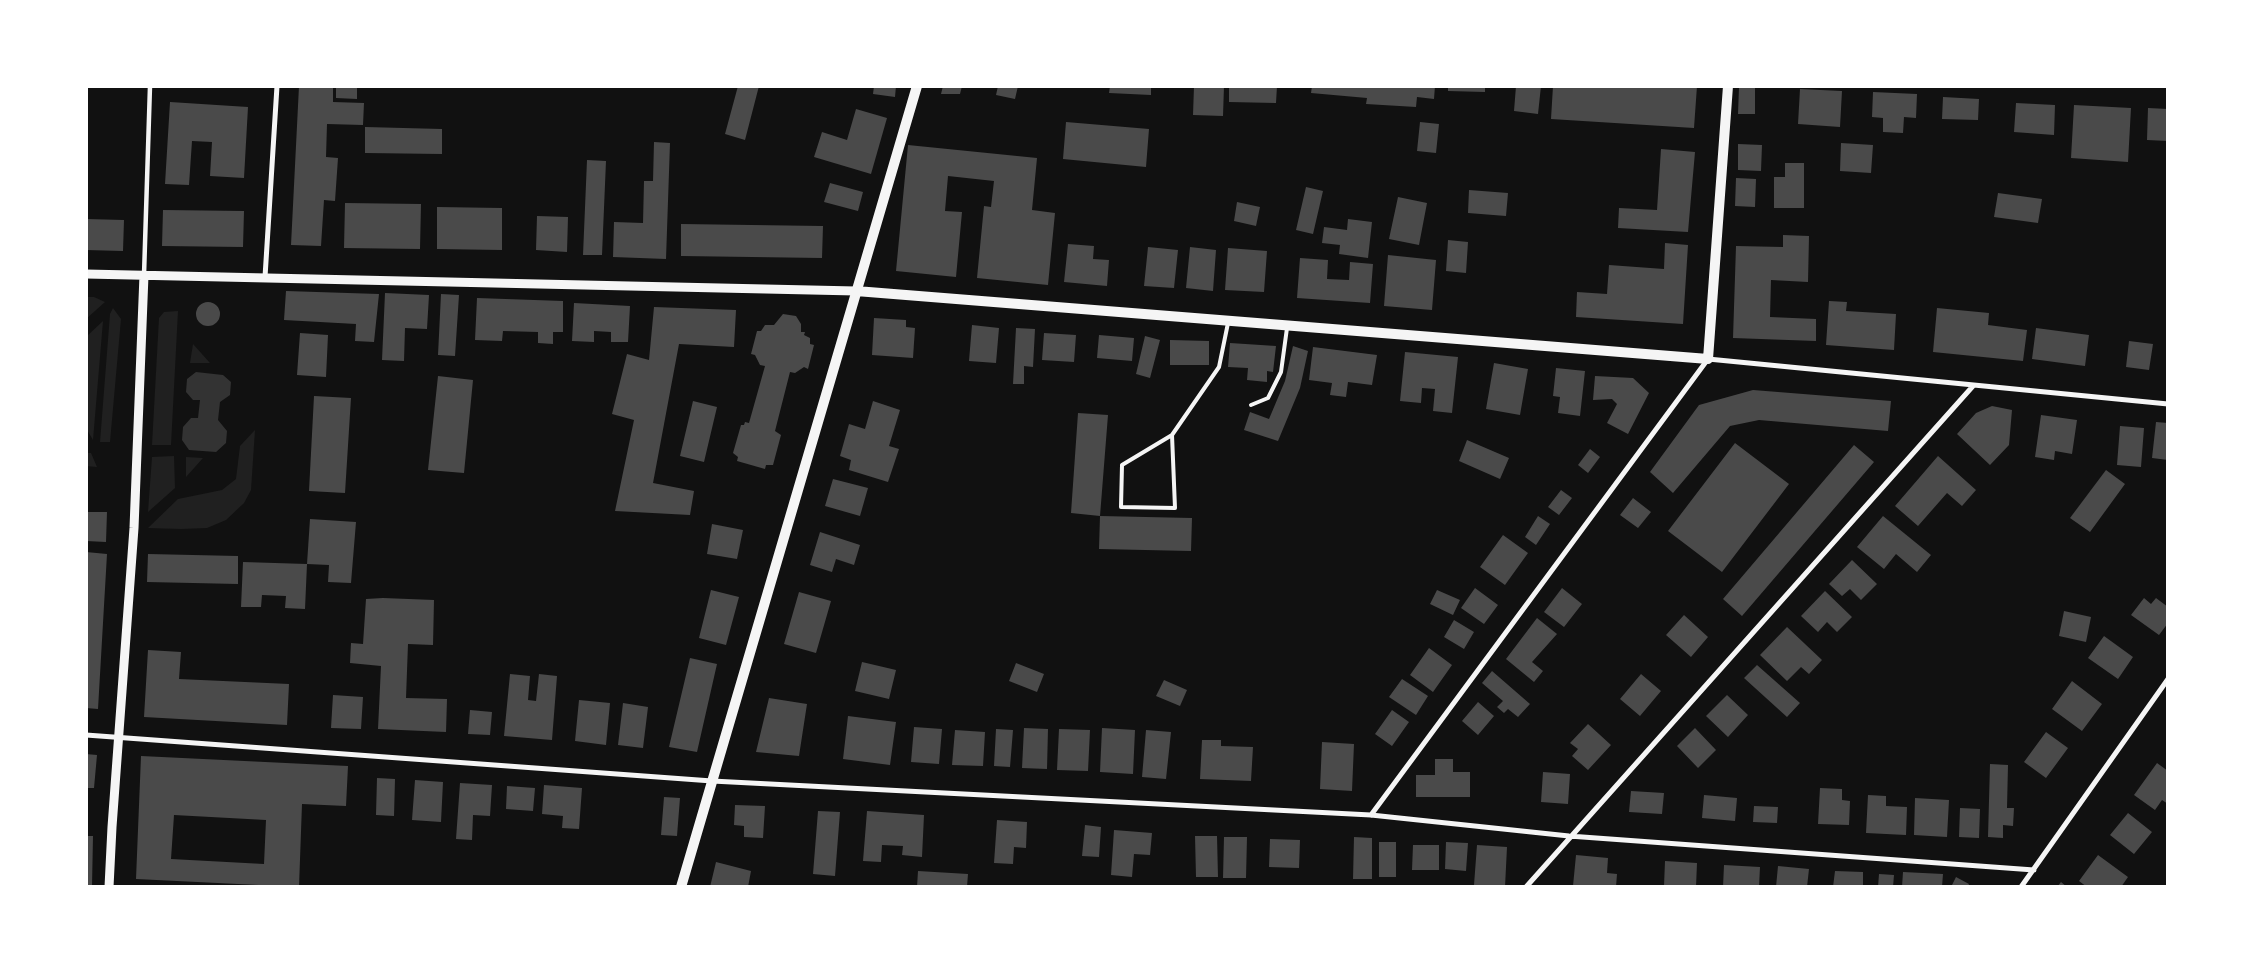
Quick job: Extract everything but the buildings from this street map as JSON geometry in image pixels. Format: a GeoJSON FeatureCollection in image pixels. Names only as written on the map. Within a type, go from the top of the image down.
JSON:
{"type":"FeatureCollection","features":[{"type":"Feature","properties":{"kind":"main road"},"geometry":{"type":"LineString","coordinates":[[681,887],[917,86]]}},
{"type":"Feature","properties":{"kind":"main road"},"geometry":{"type":"LineString","coordinates":[[856,291],[1708,359],[1728,86]]}},
{"type":"Feature","properties":{"kind":"street"},"geometry":{"type":"LineString","coordinates":[[109,887],[134,528],[150,86]]}},
{"type":"Feature","properties":{"kind":"street"},"geometry":{"type":"LineString","coordinates":[[265,278],[277,86]]}},
{"type":"Feature","properties":{"kind":"street"},"geometry":{"type":"LineString","coordinates":[[86,274],[856,291]]}},
{"type":"Feature","properties":{"kind":"street"},"geometry":{"type":"LineString","coordinates":[[1371,815],[1708,359],[2168,404]]}},
{"type":"Feature","properties":{"kind":"street"},"geometry":{"type":"LineString","coordinates":[[1526,887],[1569,836],[1973,386]]}},
{"type":"Feature","properties":{"kind":"street"},"geometry":{"type":"LineString","coordinates":[[2021,887],[2168,679]]}},
{"type":"Feature","properties":{"kind":"street"},"geometry":{"type":"LineString","coordinates":[[86,735],[294,748],[712,781],[1371,815],[1569,836],[2034,870]]}},
{"type":"Feature","properties":{"kind":"lane"},"geometry":{"type":"LineString","coordinates":[[1172,435],[1175,508],[1122,507],[1122,465],[1172,435],[1219,367],[1229,321]]}},
{"type":"Feature","properties":{"kind":"lane"},"geometry":{"type":"LineString","coordinates":[[1251,405],[1268,398],[1280,372],[1288,325]]}},
{"type":"Feature","properties":{"kind":"shaded area"},"geometry":{"type":"Polygon","coordinates":[[[86,297],[94,297],[105,302],[86,319],[86,297]]]}},
{"type":"Feature","properties":{"kind":"shaded area"},"geometry":{"type":"Polygon","coordinates":[[[113,308],[121,319],[110,442],[100,442],[110,314],[113,308]]]}},
{"type":"Feature","properties":{"kind":"shaded area"},"geometry":{"type":"Polygon","coordinates":[[[178,311],[171,445],[152,445],[159,318],[164,312],[178,311]]]}},
{"type":"Feature","properties":{"kind":"shaded area"},"geometry":{"type":"Polygon","coordinates":[[[103,321],[93,440],[86,428],[86,337],[103,321]]]}},
{"type":"Feature","properties":{"kind":"shaded area"},"geometry":{"type":"Polygon","coordinates":[[[193,344],[210,363],[190,363],[193,344]]]}},
{"type":"Feature","properties":{"kind":"shaded area"},"geometry":{"type":"Polygon","coordinates":[[[196,372],[223,375],[231,382],[230,395],[220,402],[218,420],[227,431],[226,443],[216,452],[189,450],[182,440],[183,427],[191,418],[198,418],[200,400],[193,400],[186,392],[187,379],[196,372]]]}},
{"type":"Feature","properties":{"kind":"shaded area"},"geometry":{"type":"Polygon","coordinates":[[[255,430],[251,490],[244,503],[226,520],[207,528],[148,528],[178,499],[222,490],[236,479],[240,446],[255,430]]]}},
{"type":"Feature","properties":{"kind":"shaded area"},"geometry":{"type":"Polygon","coordinates":[[[86,453],[91,453],[97,467],[86,466],[86,453]]]}},
{"type":"Feature","properties":{"kind":"shaded area"},"geometry":{"type":"Polygon","coordinates":[[[174,456],[175,488],[148,512],[152,457],[174,456]]]}},
{"type":"Feature","properties":{"kind":"shaded area"},"geometry":{"type":"Polygon","coordinates":[[[186,457],[203,458],[186,477],[186,457]]]}}]}
